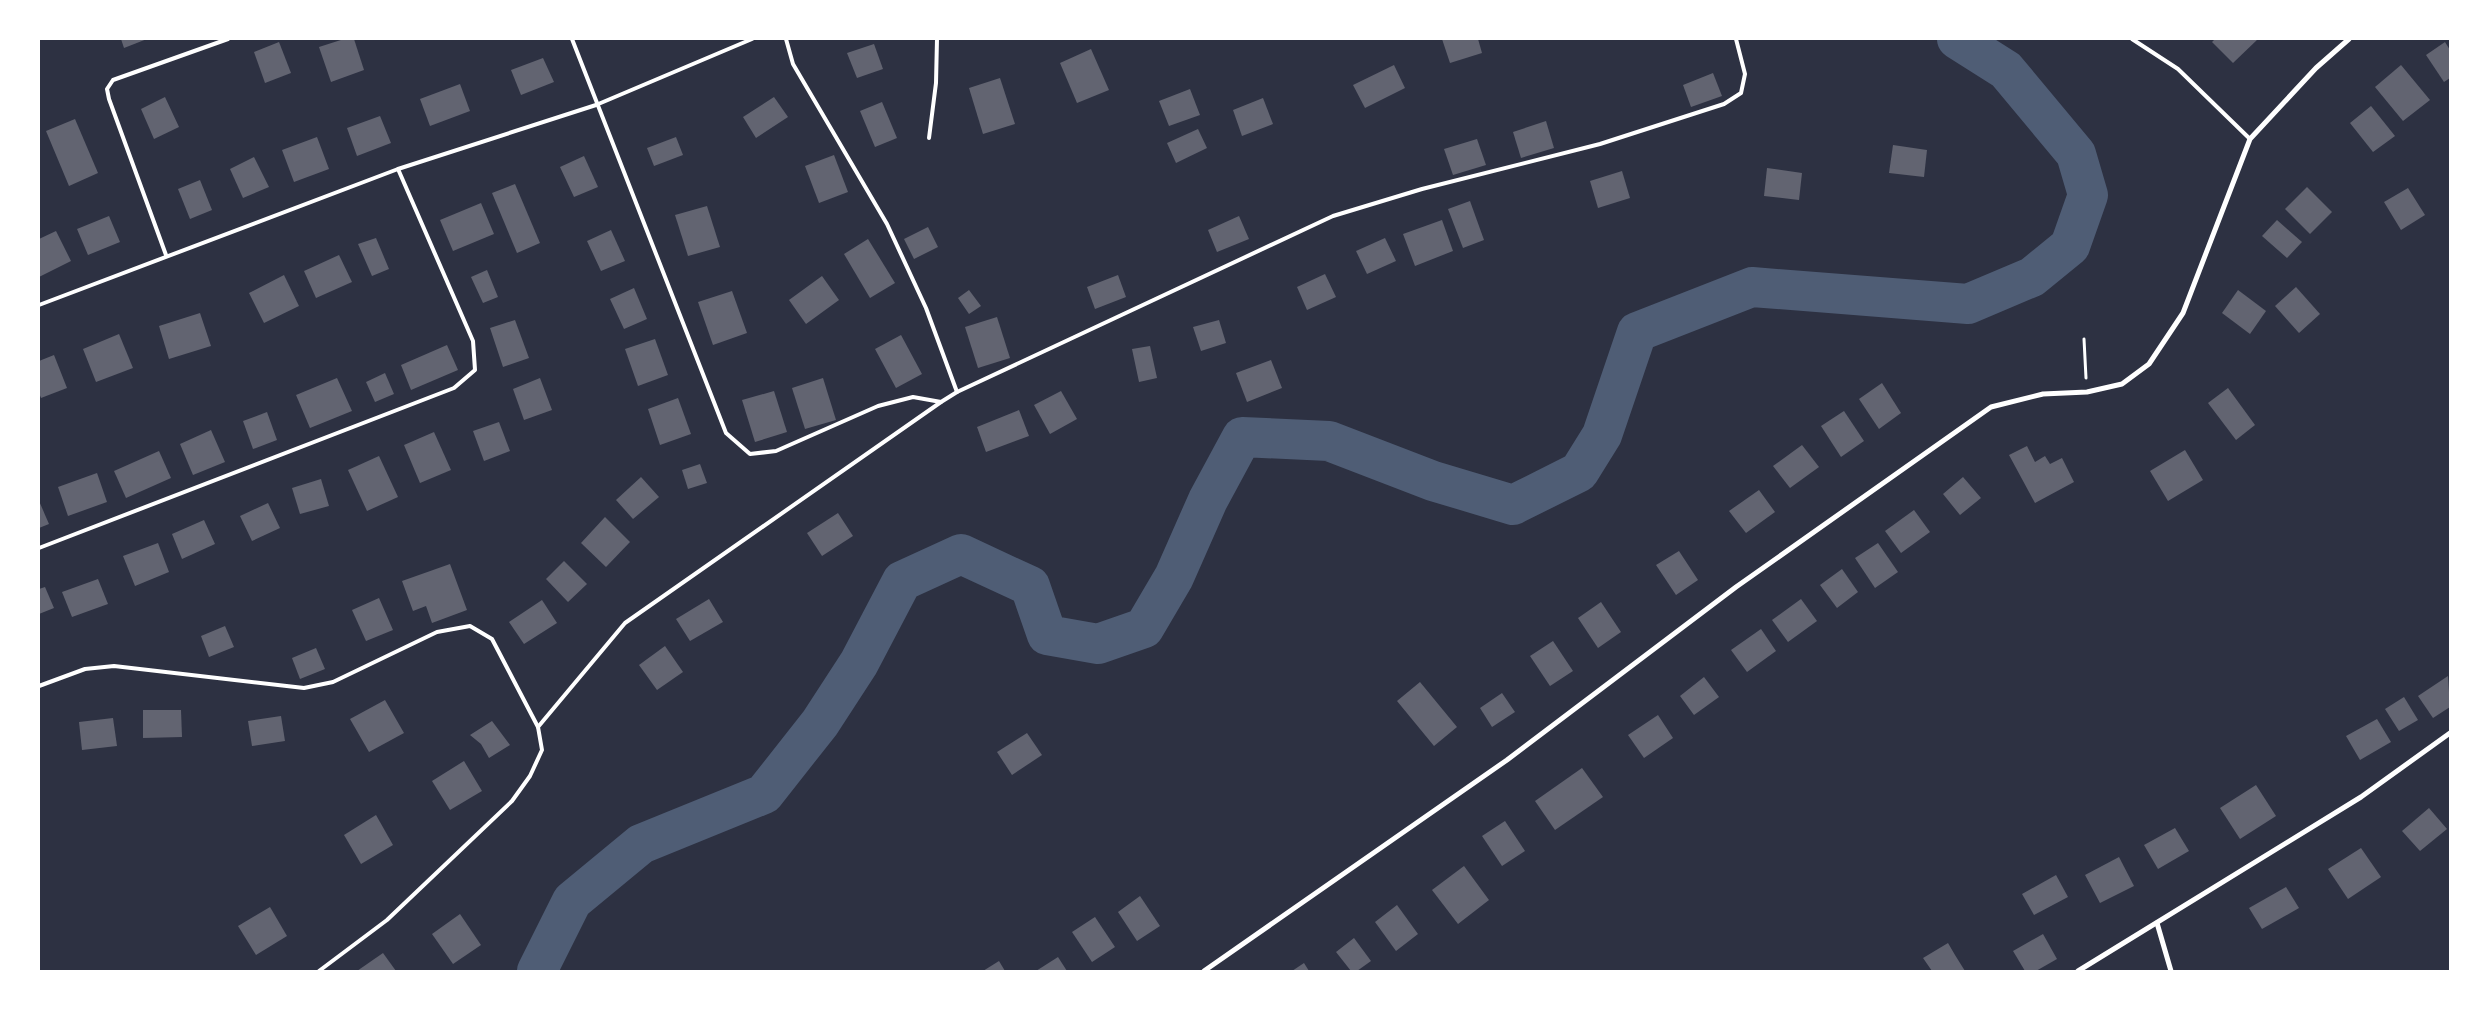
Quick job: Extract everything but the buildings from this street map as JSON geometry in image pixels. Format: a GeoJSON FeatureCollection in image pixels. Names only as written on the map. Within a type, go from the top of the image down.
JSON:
{"type":"FeatureCollection","features":[{"type":"Feature","properties":{"kind":"street"},"geometry":{"type":"LineString","coordinates":[[1204,971],[1506,760],[1736,587],[1991,407],[2044,394],[2087,392],[2122,384],[2150,364],[2183,313],[2250,139],[2316,68],[2349,39]]}},
{"type":"Feature","properties":{"kind":"street"},"geometry":{"type":"LineString","coordinates":[[2078,971],[2361,797],[2450,734]]}},
{"type":"Feature","properties":{"kind":"street"},"geometry":{"type":"LineString","coordinates":[[2157,922],[2171,971]]}},
{"type":"Feature","properties":{"kind":"lane"},"geometry":{"type":"LineString","coordinates":[[166,255],[107,89],[112,80],[228,39]]}},
{"type":"Feature","properties":{"kind":"lane"},"geometry":{"type":"LineString","coordinates":[[572,39],[596,105],[726,433],[750,454],[776,451],[878,406],[913,397],[941,402]]}},
{"type":"Feature","properties":{"kind":"lane"},"geometry":{"type":"LineString","coordinates":[[39,305],[166,255],[398,169],[596,105],[752,39]]}},
{"type":"Feature","properties":{"kind":"lane"},"geometry":{"type":"LineString","coordinates":[[786,39],[793,64],[888,224],[926,308],[957,392]]}},
{"type":"Feature","properties":{"kind":"lane"},"geometry":{"type":"LineString","coordinates":[[929,138],[936,83],[937,39]]}},
{"type":"Feature","properties":{"kind":"lane"},"geometry":{"type":"LineString","coordinates":[[538,727],[625,622],[957,392],[1333,216],[1422,189],[1600,144],[1724,104],[1741,93],[1745,74],[1736,39]]}},
{"type":"Feature","properties":{"kind":"lane"},"geometry":{"type":"LineString","coordinates":[[2132,39],[2178,69],[2250,139]]}},
{"type":"Feature","properties":{"kind":"lane"},"geometry":{"type":"LineString","coordinates":[[39,548],[454,388],[475,370],[473,341],[398,169]]}},
{"type":"Feature","properties":{"kind":"lane"},"geometry":{"type":"LineString","coordinates":[[39,686],[85,669],[114,666],[304,688],[333,682],[437,632],[470,626],[492,639],[538,727],[542,750],[530,776],[512,801],[387,920],[319,971]]}},
{"type":"Feature","properties":{"kind":"path"},"geometry":{"type":"LineString","coordinates":[[2084,339],[2086,379]]}},
{"type":"Feature","properties":{"kind":"waterway"},"geometry":{"type":"LineString","coordinates":[[537,971],[572,901],[641,844],[764,794],[820,723],[859,663],[902,581],[961,554],[1030,586],[1047,635],[1098,644],[1144,628],[1174,577],[1208,500],[1242,437],[1329,441],[1433,481],[1513,505],[1579,472],[1602,435],[1637,332],[1752,287],[1968,304],[2032,277],[2070,246],[2088,195],[2076,154],[2006,70],[1957,39]]}}]}
